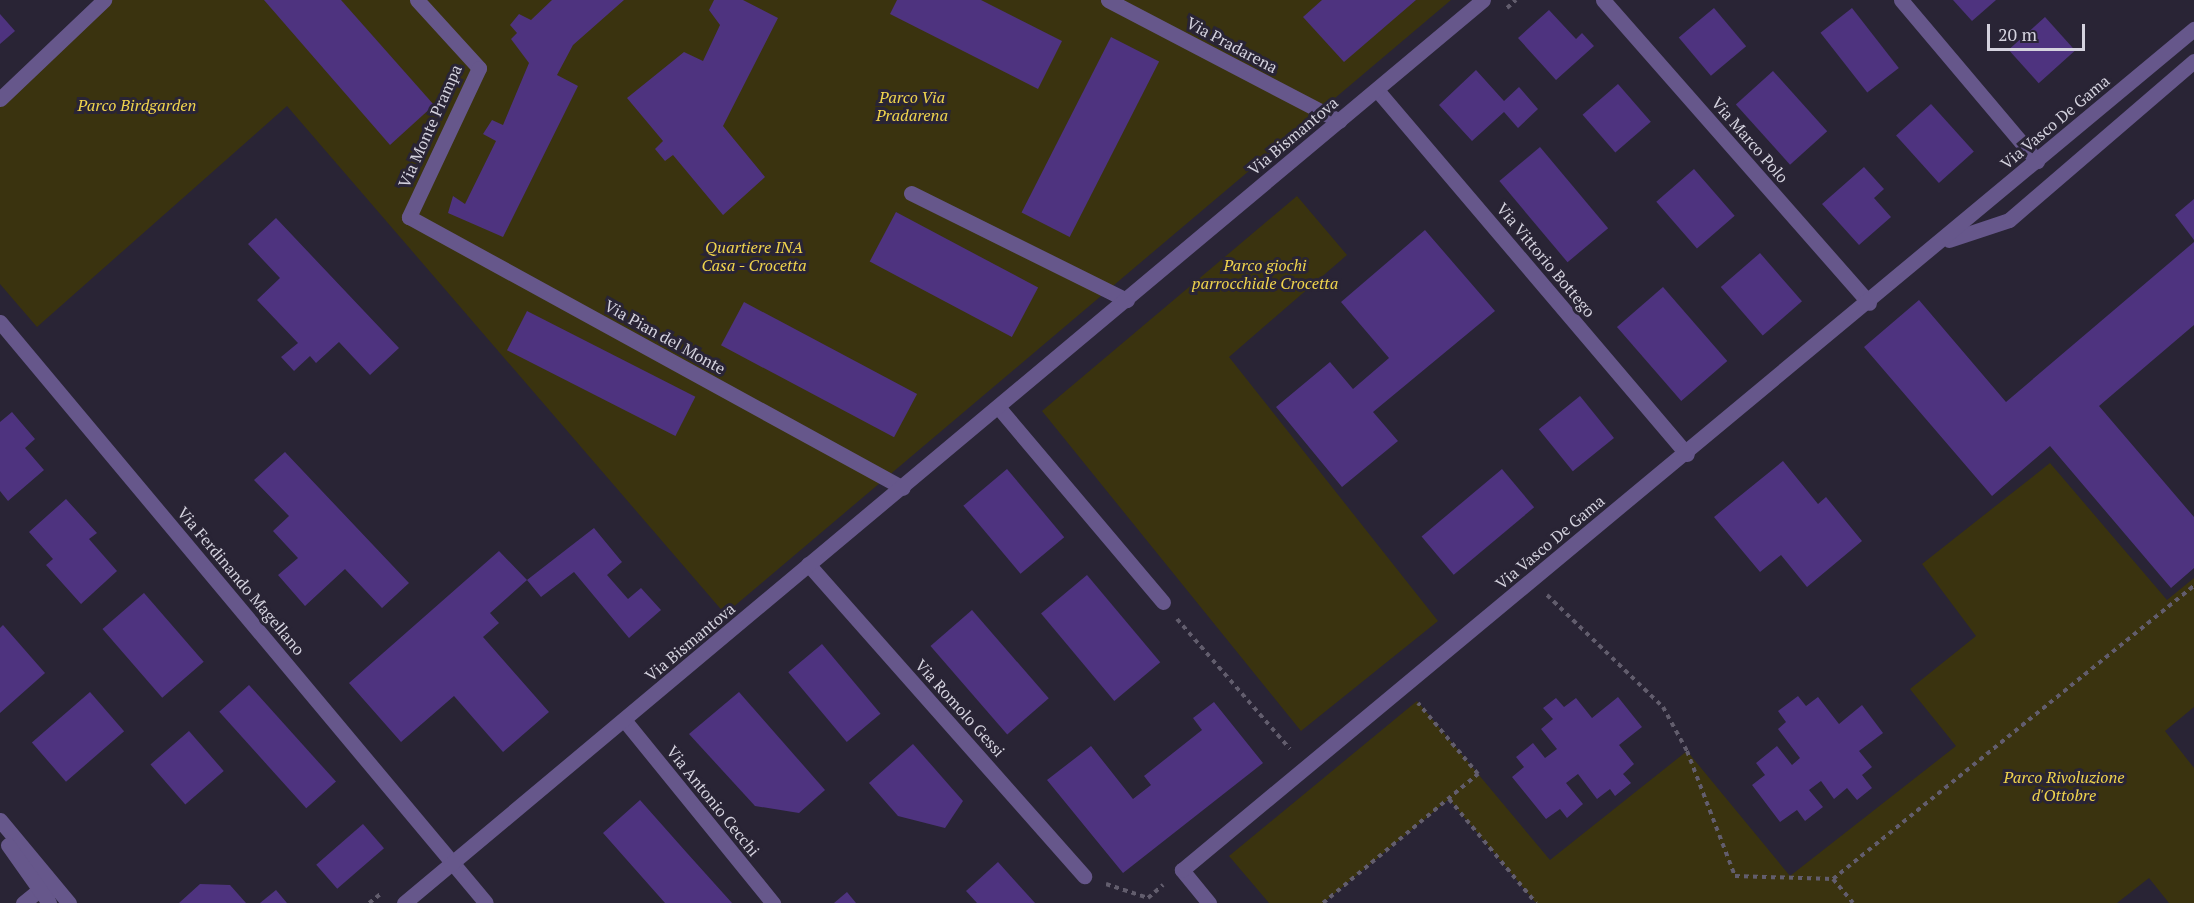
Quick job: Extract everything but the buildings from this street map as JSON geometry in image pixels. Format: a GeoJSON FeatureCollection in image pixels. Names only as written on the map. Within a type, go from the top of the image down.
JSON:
{"type":"FeatureCollection","features":[{"type":"Feature","properties":{"kind":"street"},"geometry":{"type":"LineString","coordinates":[[0,99],[104,0]]}},
{"type":"Feature","properties":{"kind":"street","name":"Via Monte Prampa"},"geometry":{"type":"LineString","coordinates":[[409,217],[478,68],[417,0]]}},
{"type":"Feature","properties":{"kind":"street","name":"Via Pradarena"},"geometry":{"type":"LineString","coordinates":[[1108,0],[1339,121]]}},
{"type":"Feature","properties":{"kind":"street","name":"Via Bismantova"},"geometry":{"type":"LineString","coordinates":[[404,903],[625,721],[808,564],[999,408],[1483,0]]}},
{"type":"Feature","properties":{"kind":"street","name":"Via Marco Polo"},"geometry":{"type":"LineString","coordinates":[[1603,0],[1869,303]]}},
{"type":"Feature","properties":{"kind":"street"},"geometry":{"type":"LineString","coordinates":[[1901,0],[2037,161]]}},
{"type":"Feature","properties":{"kind":"street","name":"Via Vasco De Gama"},"geometry":{"type":"LineString","coordinates":[[1182,870],[1869,303],[2194,29]]}},
{"type":"Feature","properties":{"kind":"street","name":"Via Vasco De Gama"},"geometry":{"type":"LineString","coordinates":[[1940,243],[2009,220],[2194,61]]}},
{"type":"Feature","properties":{"kind":"street","name":"Via Vittorio Bottego"},"geometry":{"type":"LineString","coordinates":[[1377,90],[1687,454]]}},
{"type":"Feature","properties":{"kind":"street"},"geometry":{"type":"LineString","coordinates":[[911,193],[1127,300]]}},
{"type":"Feature","properties":{"kind":"street","name":"Via Pian del Monte"},"geometry":{"type":"LineString","coordinates":[[409,217],[903,488]]}},
{"type":"Feature","properties":{"kind":"street","name":"Via Ferdinando Magellano"},"geometry":{"type":"LineString","coordinates":[[0,322],[486,903]]}},
{"type":"Feature","properties":{"kind":"street"},"geometry":{"type":"LineString","coordinates":[[999,408],[1163,602]]}},
{"type":"Feature","properties":{"kind":"street","name":"Via Romolo Gessi"},"geometry":{"type":"LineString","coordinates":[[808,564],[1084,876]]}},
{"type":"Feature","properties":{"kind":"street","name":"Via Antonio Cecchi"},"geometry":{"type":"LineString","coordinates":[[625,721],[773,903]]}},
{"type":"Feature","properties":{"kind":"street"},"geometry":{"type":"LineString","coordinates":[[0,820],[53,897]]}},
{"type":"Feature","properties":{"kind":"street"},"geometry":{"type":"LineString","coordinates":[[0,832],[39,890],[69,903]]}},
{"type":"Feature","properties":{"kind":"street"},"geometry":{"type":"LineString","coordinates":[[1182,870],[1209,903]]}},
{"type":"Feature","properties":{"kind":"street"},"geometry":{"type":"LineString","coordinates":[[23,903],[39,890]]}},
{"type":"Feature","properties":{"kind":"path"},"geometry":{"type":"LineString","coordinates":[[1532,581],[1664,707],[1687,751],[1735,876],[1833,879],[2194,586]]}},
{"type":"Feature","properties":{"kind":"path"},"geometry":{"type":"LineString","coordinates":[[1163,602],[1306,768]]}},
{"type":"Feature","properties":{"kind":"path"},"geometry":{"type":"LineString","coordinates":[[1323,903],[1478,774],[1404,686]]}},
{"type":"Feature","properties":{"kind":"path"},"geometry":{"type":"LineString","coordinates":[[1449,799],[1536,903]]}},
{"type":"Feature","properties":{"kind":"path"},"geometry":{"type":"LineString","coordinates":[[1148,898],[1182,870]]}},
{"type":"Feature","properties":{"kind":"path"},"geometry":{"type":"LineString","coordinates":[[1084,876],[1148,898],[1152,903]]}},
{"type":"Feature","properties":{"kind":"path"},"geometry":{"type":"LineString","coordinates":[[1833,879],[1853,903]]}},
{"type":"Feature","properties":{"kind":"green space","name":"Quartiere INA Casa - Crocetta"},"geometry":{"type":"Polygon","coordinates":[[[104,0],[1451,0],[725,614],[287,106],[37,327],[0,284],[0,99],[104,0]]]}},
{"type":"Feature","properties":{"kind":"green space","name":"Parco giochi parrocchiale Crocetta"},"geometry":{"type":"Polygon","coordinates":[[[1297,196],[1347,255],[1229,357],[1438,621],[1301,731],[1042,411],[1297,196]]]}},
{"type":"Feature","properties":{"kind":"green space","name":"Parco Rivoluzione d'Ottobre"},"geometry":{"type":"Polygon","coordinates":[[[2050,463],[2167,600],[2194,578],[2194,707],[2165,731],[2194,768],[2194,903],[2169,903],[2149,878],[2117,903],[1536,903],[1449,799],[1323,903],[1269,903],[1229,856],[1417,701],[1550,860],[1687,751],[1790,876],[1956,746],[1910,689],[1976,636],[1922,564],[2050,463]]]}},
{"type":"Feature","properties":{"kind":"park label","name":"Parco Birdgarden"},"geometry":{"type":"Point","coordinates":[137,105]}},
{"type":"Feature","properties":{"kind":"park label","name":"Parco Via Pradarena"},"geometry":{"type":"Point","coordinates":[912,106]}}]}
